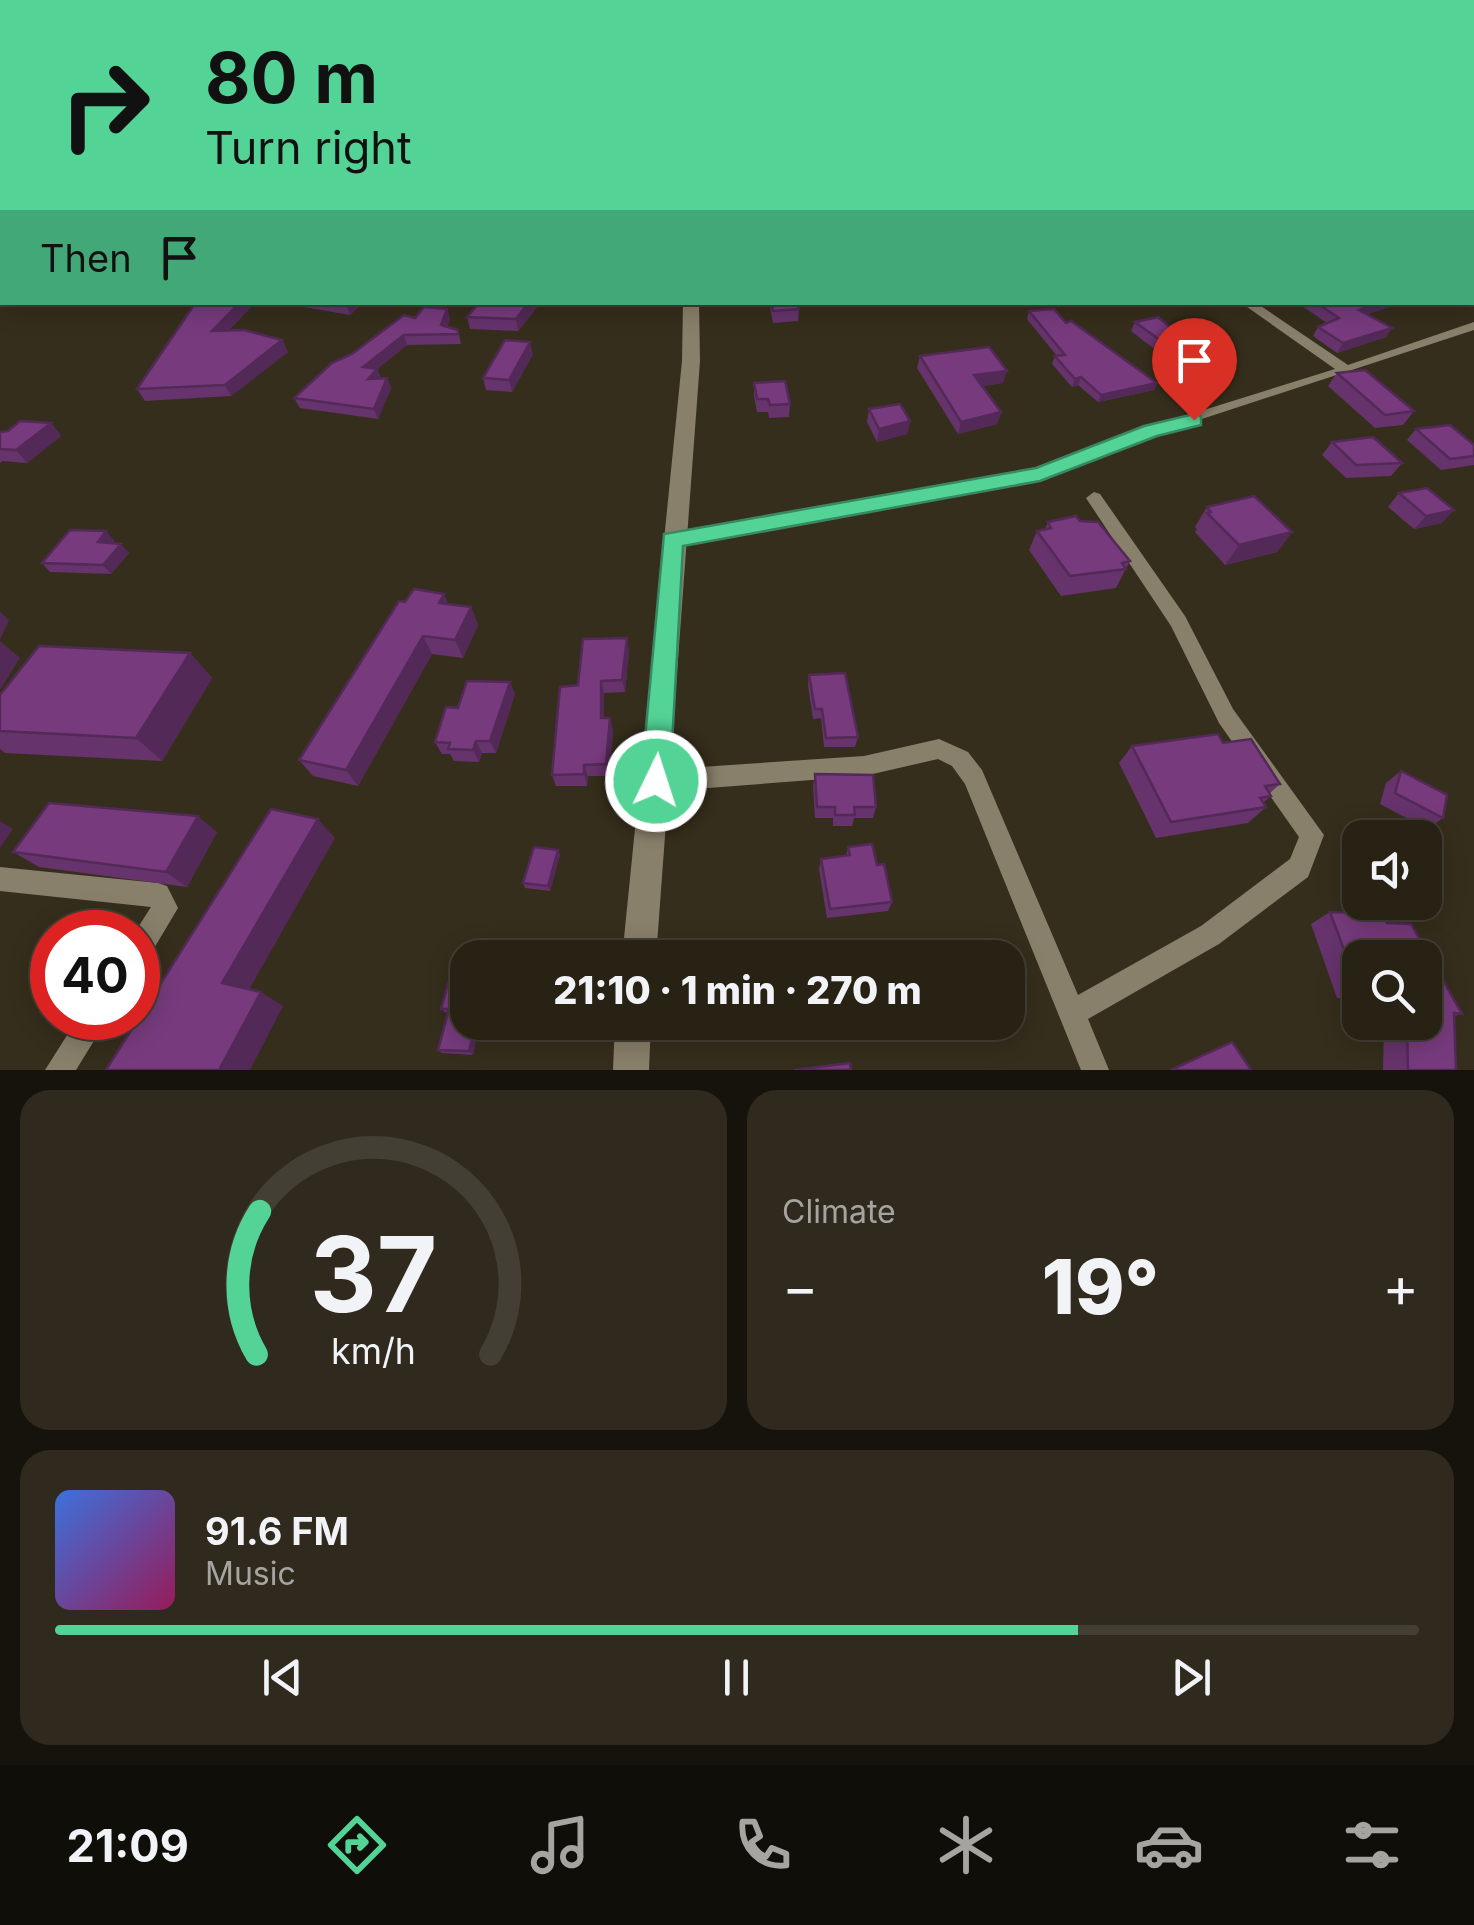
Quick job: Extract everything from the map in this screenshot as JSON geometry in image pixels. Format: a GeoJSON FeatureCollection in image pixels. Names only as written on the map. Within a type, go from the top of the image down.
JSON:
{"type":"FeatureCollection","features":[{"type":"Feature","properties":{"kind":"street"},"geometry":{"type":"LineString","coordinates":[[641,940],[672,540],[691,360],[691,305]]}},
{"type":"Feature","properties":{"kind":"street"},"geometry":{"type":"LineString","coordinates":[[1250,305],[1346,370]]}},
{"type":"Feature","properties":{"kind":"street"},"geometry":{"type":"LineString","coordinates":[[672,540],[1040,474],[1151,431],[1474,326]]}},
{"type":"Feature","properties":{"kind":"street"},"geometry":{"type":"LineString","coordinates":[[1072,1013],[1210,935],[1299,868],[1312,835],[1226,716],[1178,621],[1094,498]]}},
{"type":"Feature","properties":{"kind":"street"},"geometry":{"type":"LineString","coordinates":[[656,781],[864,766],[940,748],[960,759],[974,777],[1095,1070]]}},
{"type":"Feature","properties":{"kind":"street"},"geometry":{"type":"LineString","coordinates":[[0,878],[158,895],[165,908],[160,916]]}},
{"type":"Feature","properties":{"kind":"street"},"geometry":{"type":"LineString","coordinates":[[59,1070],[79,1040]]}},
{"type":"Feature","properties":{"kind":"street"},"geometry":{"type":"LineString","coordinates":[[631,1070],[632,1040]]}},
{"type":"Feature","properties":{"kind":"building"},"geometry":{"type":"Polygon","coordinates":[[[194,305],[237,305],[212,331],[244,330],[282,340],[225,385],[137,389],[194,305]]]}},
{"type":"Feature","properties":{"kind":"building"},"geometry":{"type":"Polygon","coordinates":[[[477,305],[527,305],[516,319],[467,317],[477,305]]]}},
{"type":"Feature","properties":{"kind":"building"},"geometry":{"type":"Polygon","coordinates":[[[772,305],[798,305],[799,309],[773,311],[772,305]]]}},
{"type":"Feature","properties":{"kind":"building"},"geometry":{"type":"Polygon","coordinates":[[[1320,305],[1373,305],[1359,310],[1392,328],[1343,343],[1318,327],[1339,318],[1320,305]]]}},
{"type":"Feature","properties":{"kind":"building"},"geometry":{"type":"Polygon","coordinates":[[[424,307],[447,309],[441,325],[458,330],[458,334],[404,335],[363,367],[377,369],[368,379],[387,378],[374,409],[294,398],[332,363],[352,354],[404,315],[415,318],[424,307]]]}},
{"type":"Feature","properties":{"kind":"building"},"geometry":{"type":"Polygon","coordinates":[[[1054,309],[1066,323],[1071,321],[1157,383],[1101,395],[1081,377],[1075,379],[1055,356],[1065,355],[1029,311],[1054,309]]]}},
{"type":"Feature","properties":{"kind":"building"},"geometry":{"type":"Polygon","coordinates":[[[1158,317],[1174,330],[1203,321],[1225,335],[1175,351],[1135,322],[1158,317]]]}},
{"type":"Feature","properties":{"kind":"building"},"geometry":{"type":"Polygon","coordinates":[[[505,340],[530,342],[509,380],[483,378],[505,340]]]}},
{"type":"Feature","properties":{"kind":"building"},"geometry":{"type":"Polygon","coordinates":[[[989,347],[1007,371],[974,375],[1001,412],[961,422],[920,356],[989,347]]]}},
{"type":"Feature","properties":{"kind":"building"},"geometry":{"type":"Polygon","coordinates":[[[1365,370],[1414,411],[1385,415],[1337,373],[1365,370]]]}},
{"type":"Feature","properties":{"kind":"building"},"geometry":{"type":"Polygon","coordinates":[[[785,381],[790,404],[770,405],[768,399],[757,399],[754,383],[785,381]]]}},
{"type":"Feature","properties":{"kind":"building"},"geometry":{"type":"Polygon","coordinates":[[[900,404],[910,421],[879,429],[869,409],[900,404]]]}},
{"type":"Feature","properties":{"kind":"building"},"geometry":{"type":"Polygon","coordinates":[[[20,421],[51,423],[16,450],[0,449],[0,432],[20,421]]]}},
{"type":"Feature","properties":{"kind":"building"},"geometry":{"type":"Polygon","coordinates":[[[1450,425],[1474,445],[1474,456],[1450,459],[1416,429],[1450,425]]]}},
{"type":"Feature","properties":{"kind":"building"},"geometry":{"type":"Polygon","coordinates":[[[1373,437],[1402,463],[1356,465],[1332,442],[1373,437]]]}},
{"type":"Feature","properties":{"kind":"building"},"geometry":{"type":"Polygon","coordinates":[[[1427,488],[1454,510],[1426,516],[1399,493],[1427,488]]]}},
{"type":"Feature","properties":{"kind":"building"},"geometry":{"type":"Polygon","coordinates":[[[1254,496],[1292,532],[1239,545],[1207,513],[1211,512],[1207,507],[1254,496]]]}},
{"type":"Feature","properties":{"kind":"building"},"geometry":{"type":"Polygon","coordinates":[[[1076,516],[1080,521],[1098,522],[1130,561],[1122,563],[1126,569],[1070,576],[1037,531],[1051,528],[1048,522],[1076,516]]]}},
{"type":"Feature","properties":{"kind":"building"},"geometry":{"type":"Polygon","coordinates":[[[70,530],[106,531],[98,542],[121,544],[103,565],[42,563],[70,530]]]}},
{"type":"Feature","properties":{"kind":"building"},"geometry":{"type":"Polygon","coordinates":[[[414,589],[444,594],[439,603],[471,607],[455,640],[423,636],[346,770],[299,760],[399,601],[405,602],[414,589]]]}},
{"type":"Feature","properties":{"kind":"building"},"geometry":{"type":"Polygon","coordinates":[[[627,638],[622,680],[601,681],[601,718],[610,718],[606,764],[584,765],[584,774],[552,775],[560,687],[578,685],[583,639],[627,638]]]}},
{"type":"Feature","properties":{"kind":"building"},"geometry":{"type":"Polygon","coordinates":[[[39,646],[190,653],[136,738],[0,731],[0,695],[39,646]]]}},
{"type":"Feature","properties":{"kind":"building"},"geometry":{"type":"Polygon","coordinates":[[[845,673],[858,737],[826,738],[822,709],[815,709],[809,675],[845,673]]]}},
{"type":"Feature","properties":{"kind":"building"},"geometry":{"type":"Polygon","coordinates":[[[467,681],[510,682],[490,741],[476,741],[473,750],[448,749],[450,743],[435,742],[446,707],[458,708],[467,681]]]}},
{"type":"Feature","properties":{"kind":"building"},"geometry":{"type":"Polygon","coordinates":[[[1218,734],[1223,743],[1251,739],[1280,784],[1265,786],[1271,796],[1260,798],[1266,807],[1171,822],[1132,746],[1218,734]]]}},
{"type":"Feature","properties":{"kind":"building"},"geometry":{"type":"Polygon","coordinates":[[[1401,771],[1447,795],[1443,818],[1395,793],[1401,771]]]}},
{"type":"Feature","properties":{"kind":"building"},"geometry":{"type":"Polygon","coordinates":[[[815,774],[873,775],[876,807],[854,807],[855,815],[835,815],[835,807],[817,807],[815,774]]]}},
{"type":"Feature","properties":{"kind":"building"},"geometry":{"type":"Polygon","coordinates":[[[49,803],[198,816],[166,872],[13,852],[49,803]]]}},
{"type":"Feature","properties":{"kind":"building"},"geometry":{"type":"Polygon","coordinates":[[[271,809],[318,819],[222,983],[261,992],[219,1070],[106,1070],[125,1040],[160,1040],[160,985],[271,809]]]}},
{"type":"Feature","properties":{"kind":"building"},"geometry":{"type":"Polygon","coordinates":[[[872,844],[877,865],[884,864],[892,902],[830,909],[821,859],[850,855],[848,847],[872,844]]]}},
{"type":"Feature","properties":{"kind":"building"},"geometry":{"type":"Polygon","coordinates":[[[534,847],[558,850],[548,886],[523,883],[534,847]]]}},
{"type":"Feature","properties":{"kind":"building"},"geometry":{"type":"Polygon","coordinates":[[[1330,912],[1342,912],[1342,920],[1411,924],[1420,940],[1342,940],[1342,944],[1330,912]]]}},
{"type":"Feature","properties":{"kind":"building"},"geometry":{"type":"Polygon","coordinates":[[[450,977],[450,1040],[472,1040],[469,1051],[438,1050],[449,1009],[441,1009],[450,977]]]}},
{"type":"Feature","properties":{"kind":"building"},"geometry":{"type":"Polygon","coordinates":[[[1442,979],[1462,1014],[1454,1013],[1456,1070],[1408,1070],[1407,1040],[1442,1040],[1442,979]]]}},
{"type":"Feature","properties":{"kind":"building"},"geometry":{"type":"Polygon","coordinates":[[[1232,1042],[1251,1070],[1171,1070],[1232,1042]]]}},
{"type":"Feature","properties":{"kind":"building"},"geometry":{"type":"Polygon","coordinates":[[[850,1063],[851,1070],[794,1070],[850,1063]]]}},
{"type":"Feature","properties":{"kind":"route"},"geometry":{"type":"LineString","coordinates":[[656,781],[672,540],[770,519],[1040,474],[1151,431],[1194,420]]}}]}
